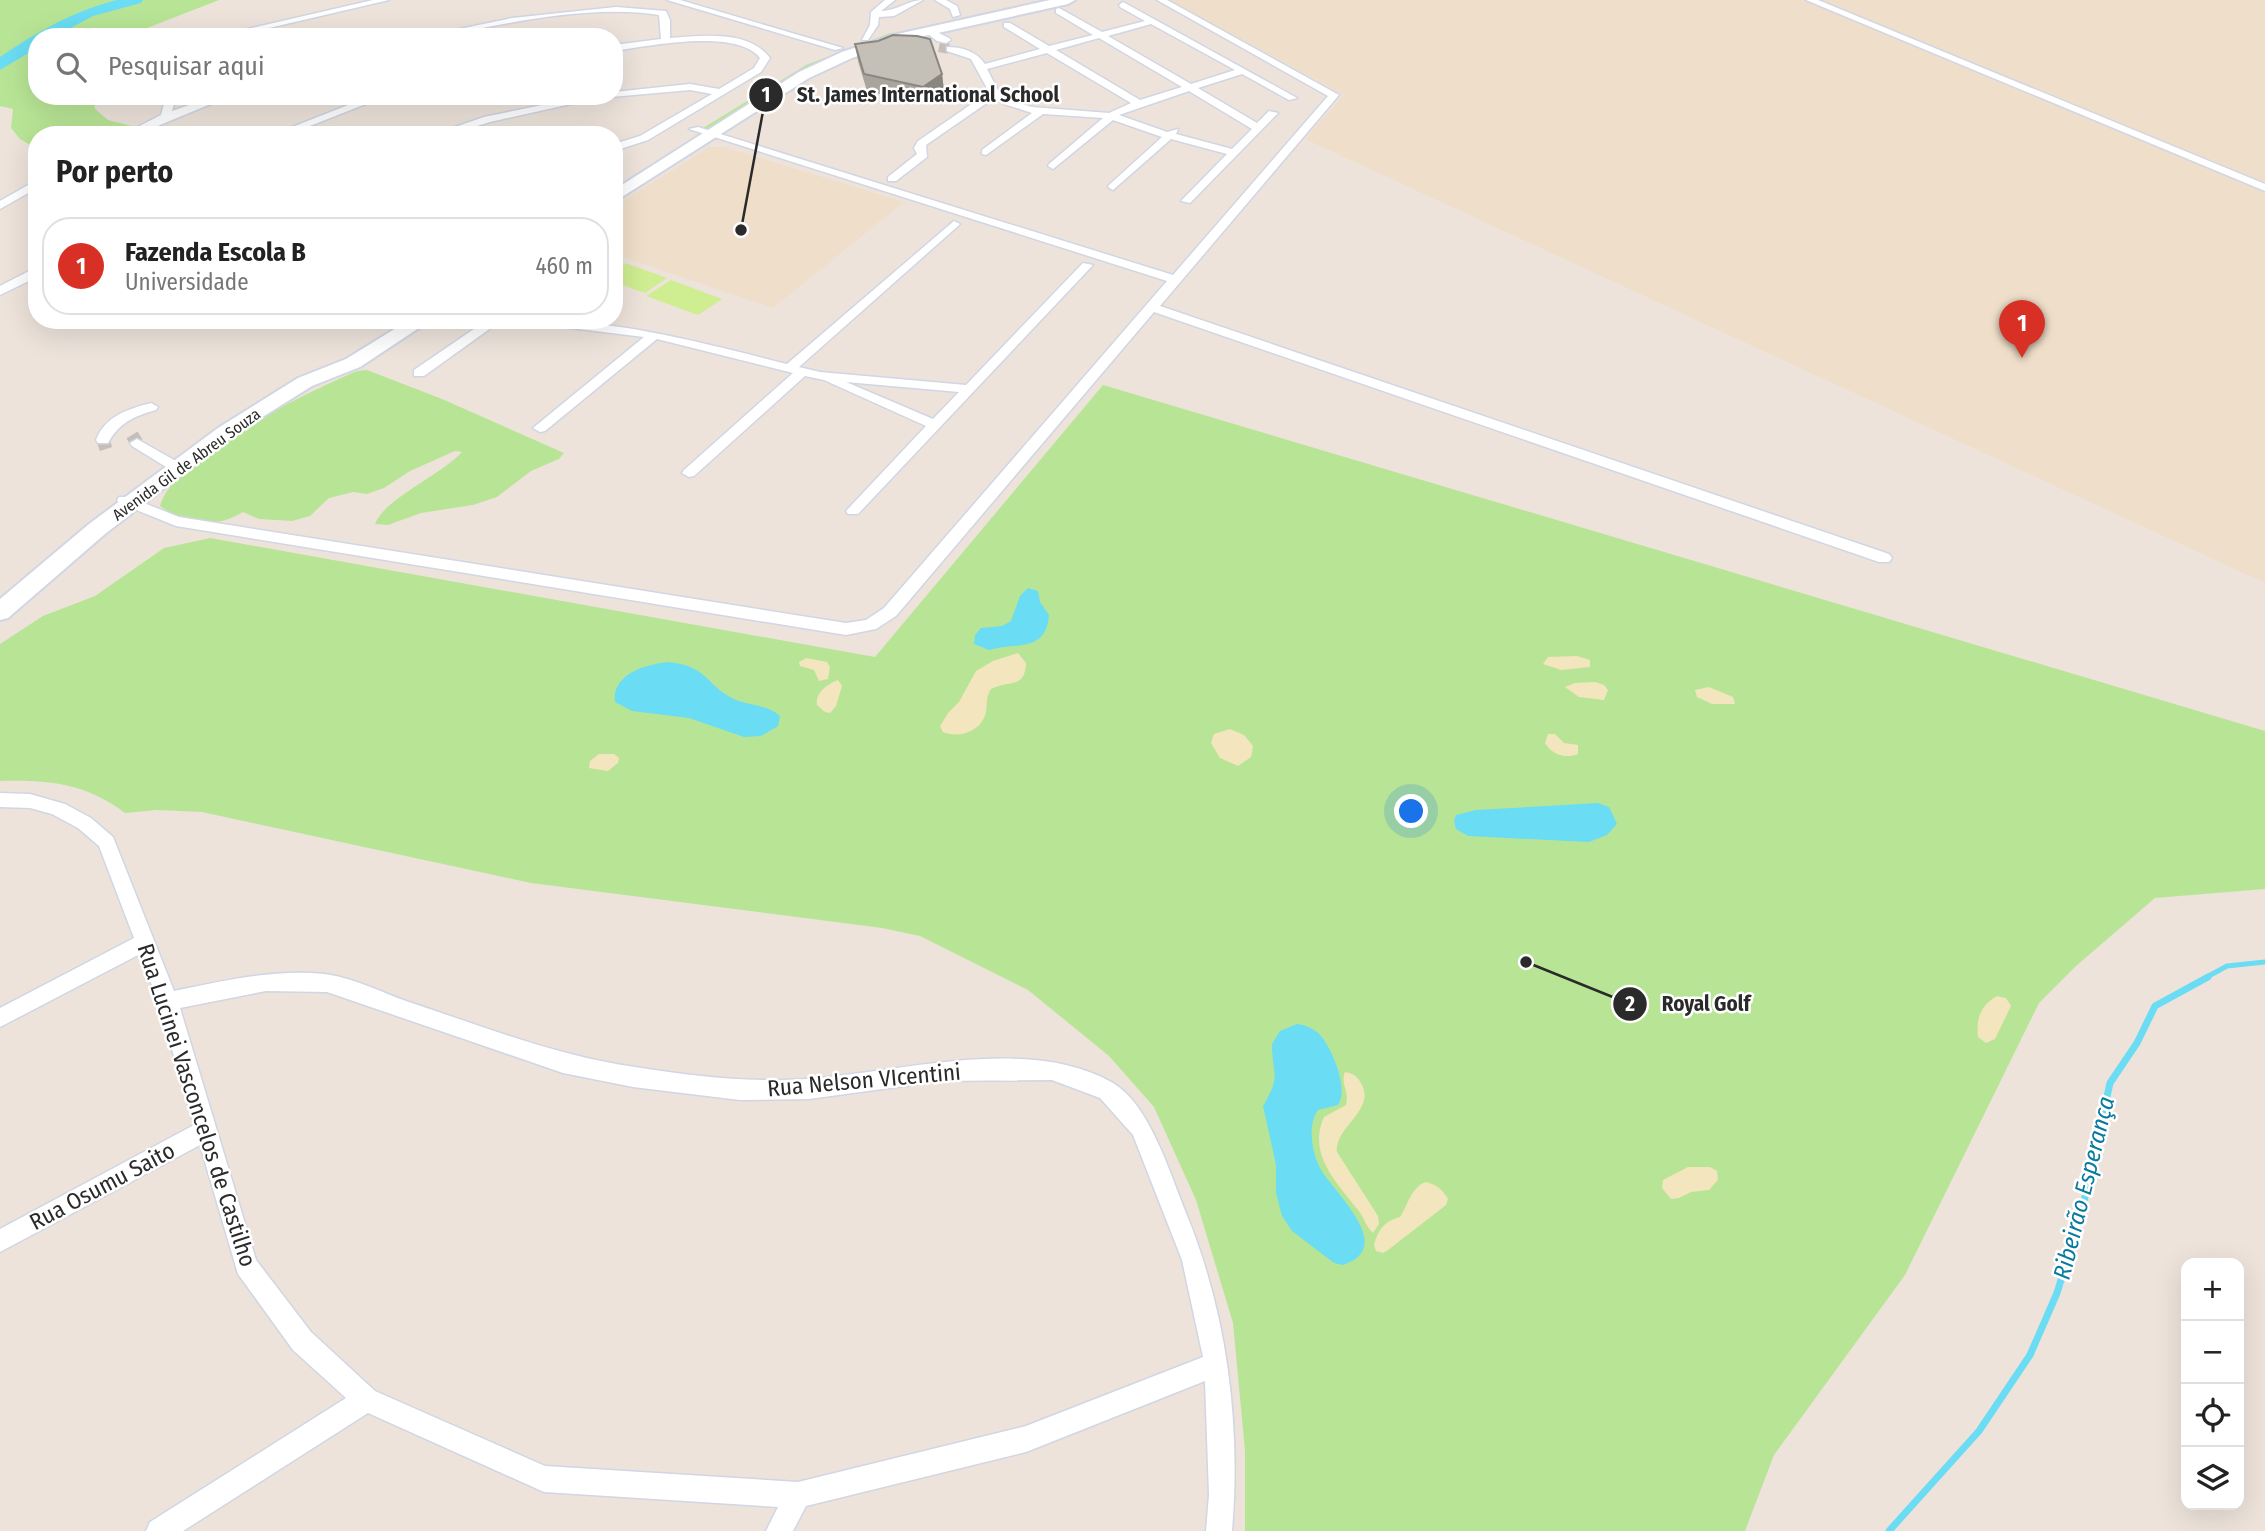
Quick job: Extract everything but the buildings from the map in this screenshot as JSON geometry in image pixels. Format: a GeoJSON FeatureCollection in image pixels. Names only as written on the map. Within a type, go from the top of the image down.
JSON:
{"type":"FeatureCollection","features":[{"type":"Feature","properties":{"kind":"street"},"geometry":{"type":"LineString","coordinates":[[259,28],[385,0]]}},
{"type":"Feature","properties":{"kind":"street"},"geometry":{"type":"LineString","coordinates":[[671,0],[838,48]]}},
{"type":"Feature","properties":{"kind":"street"},"geometry":{"type":"LineString","coordinates":[[871,41],[874,15],[891,0]]}},
{"type":"Feature","properties":{"kind":"street"},"geometry":{"type":"LineString","coordinates":[[623,175],[871,41],[919,0]]}},
{"type":"Feature","properties":{"kind":"street"},"geometry":{"type":"LineString","coordinates":[[939,0],[954,8],[956,15]]}},
{"type":"Feature","properties":{"kind":"street"},"geometry":{"type":"LineString","coordinates":[[874,15],[895,21],[956,15],[1028,0]]}},
{"type":"Feature","properties":{"kind":"street"},"geometry":{"type":"LineString","coordinates":[[127,502],[176,522],[846,629],[870,625],[890,612],[1334,95],[1161,0]]}},
{"type":"Feature","properties":{"kind":"street"},"geometry":{"type":"LineString","coordinates":[[1810,0],[2265,188]]}},
{"type":"Feature","properties":{"kind":"street"},"geometry":{"type":"LineString","coordinates":[[470,28],[590,4],[634,5],[659,11],[666,20],[665,42]]}},
{"type":"Feature","properties":{"kind":"street"},"geometry":{"type":"LineString","coordinates":[[623,190],[786,71],[838,48],[871,41],[942,42],[1064,5],[1102,36],[1258,128]]}},
{"type":"Feature","properties":{"kind":"street"},"geometry":{"type":"LineString","coordinates":[[1123,5],[1292,97]]}},
{"type":"Feature","properties":{"kind":"street"},"geometry":{"type":"LineString","coordinates":[[989,66],[1153,22]]}},
{"type":"Feature","properties":{"kind":"street"},"geometry":{"type":"LineString","coordinates":[[1007,25],[1139,104]]}},
{"type":"Feature","properties":{"kind":"street"},"geometry":{"type":"LineString","coordinates":[[623,47],[665,42],[733,40],[756,46],[764,54],[764,62],[758,70],[644,138],[623,145]]}},
{"type":"Feature","properties":{"kind":"street"},"geometry":{"type":"LineString","coordinates":[[871,41],[915,44]]}},
{"type":"Feature","properties":{"kind":"street"},"geometry":{"type":"LineString","coordinates":[[942,42],[973,54],[989,66],[999,83],[1021,99],[1049,107],[1115,113],[1171,133],[1235,151]]}},
{"type":"Feature","properties":{"kind":"street"},"geometry":{"type":"LineString","coordinates":[[989,66],[984,79],[993,93],[1017,106],[1041,111],[1115,113]]}},
{"type":"Feature","properties":{"kind":"street"},"geometry":{"type":"LineString","coordinates":[[1053,166],[1115,113],[1243,71]]}},
{"type":"Feature","properties":{"kind":"street"},"geometry":{"type":"LineString","coordinates":[[623,94],[690,88],[720,92]]}},
{"type":"Feature","properties":{"kind":"street"},"geometry":{"type":"LineString","coordinates":[[892,179],[923,155],[919,148],[922,143],[993,93]]}},
{"type":"Feature","properties":{"kind":"street"},"geometry":{"type":"LineString","coordinates":[[166,117],[169,105]]}},
{"type":"Feature","properties":{"kind":"street"},"geometry":{"type":"LineString","coordinates":[[146,126],[199,105]]}},
{"type":"Feature","properties":{"kind":"street"},"geometry":{"type":"LineString","coordinates":[[301,126],[357,105]]}},
{"type":"Feature","properties":{"kind":"street"},"geometry":{"type":"LineString","coordinates":[[466,126],[557,105]]}},
{"type":"Feature","properties":{"kind":"street"},"geometry":{"type":"LineString","coordinates":[[986,152],[1041,111]]}},
{"type":"Feature","properties":{"kind":"street"},"geometry":{"type":"LineString","coordinates":[[1186,201],[1273,113]]}},
{"type":"Feature","properties":{"kind":"street"},"geometry":{"type":"LineString","coordinates":[[1113,187],[1171,133]]}},
{"type":"Feature","properties":{"kind":"street"},"geometry":{"type":"LineString","coordinates":[[700,134],[731,141],[1175,280]]}},
{"type":"Feature","properties":{"kind":"street"},"geometry":{"type":"LineString","coordinates":[[0,206],[28,189]]}},
{"type":"Feature","properties":{"kind":"street"},"geometry":{"type":"LineString","coordinates":[[689,473],[954,224]]}},
{"type":"Feature","properties":{"kind":"street"},"geometry":{"type":"LineString","coordinates":[[853,512],[1087,265]]}},
{"type":"Feature","properties":{"kind":"street"},"geometry":{"type":"LineString","coordinates":[[0,291],[28,277]]}},
{"type":"Feature","properties":{"kind":"street"},"geometry":{"type":"LineString","coordinates":[[1152,307],[1884,558]]}},
{"type":"Feature","properties":{"kind":"street","name":"Avenida Gil de Abreu Souza"},"geometry":{"type":"LineString","coordinates":[[0,612],[172,465],[376,329]]}},
{"type":"Feature","properties":{"kind":"street"},"geometry":{"type":"LineString","coordinates":[[372,351],[357,349],[379,329]]}},
{"type":"Feature","properties":{"kind":"street","name":"Avenida Gil de Abreu Souza"},"geometry":{"type":"LineString","coordinates":[[172,465],[305,382],[352,363],[407,329]]}},
{"type":"Feature","properties":{"kind":"street"},"geometry":{"type":"LineString","coordinates":[[419,373],[483,329]]}},
{"type":"Feature","properties":{"kind":"street"},"geometry":{"type":"LineString","coordinates":[[608,329],[654,335],[820,376],[971,389]]}},
{"type":"Feature","properties":{"kind":"street"},"geometry":{"type":"LineString","coordinates":[[540,428],[654,335]]}},
{"type":"Feature","properties":{"kind":"street"},"geometry":{"type":"LineString","coordinates":[[820,376],[935,425]]}},
{"type":"Feature","properties":{"kind":"street"},"geometry":{"type":"LineString","coordinates":[[103,440],[107,429],[123,417],[151,407]]}},
{"type":"Feature","properties":{"kind":"street"},"geometry":{"type":"LineString","coordinates":[[137,443],[172,465]]}},
{"type":"Feature","properties":{"kind":"street","name":"Rua Lucinei Vasconcelos de Castilho"},"geometry":{"type":"LineString","coordinates":[[0,800],[58,807],[92,826],[107,842],[168,1001],[246,1266],[302,1342],[366,1400],[544,1479],[798,1495],[1026,1438],[1217,1364]]}},
{"type":"Feature","properties":{"kind":"street"},"geometry":{"type":"LineString","coordinates":[[0,1018],[144,942]]}},
{"type":"Feature","properties":{"kind":"street","name":"Rua Nelson VIcentini"},"geometry":{"type":"LineString","coordinates":[[168,1001],[266,982],[327,983],[563,1063],[633,1077],[740,1090],[809,1089],[941,1071],[1052,1070],[1107,1091],[1141,1128],[1194,1260],[1217,1364],[1222,1495],[1219,1531]]}},
{"type":"Feature","properties":{"kind":"street","name":"Rua Osumu Saito"},"geometry":{"type":"LineString","coordinates":[[0,1241],[205,1131]]}},
{"type":"Feature","properties":{"kind":"street"},"geometry":{"type":"LineString","coordinates":[[159,1531],[366,1400]]}},
{"type":"Feature","properties":{"kind":"street"},"geometry":{"type":"LineString","coordinates":[[779,1531],[798,1495]]}},
{"type":"Feature","properties":{"kind":"shaded area"},"geometry":{"type":"Polygon","coordinates":[[[1169,0],[2265,0],[2265,583],[1305,139],[1344,95],[1169,0]]]}},
{"type":"Feature","properties":{"kind":"shaded area"},"geometry":{"type":"Polygon","coordinates":[[[709,147],[724,147],[904,202],[773,308],[623,257],[623,201],[709,147]]]}},
{"type":"Feature","properties":{"kind":"green space"},"geometry":{"type":"Polygon","coordinates":[[[0,0],[219,0],[147,28],[28,28],[28,105],[95,105],[95,109],[108,120],[131,126],[28,126],[28,144],[11,128],[13,109],[0,106],[0,0]]]}},
{"type":"Feature","properties":{"kind":"green space"},"geometry":{"type":"Polygon","coordinates":[[[890,33],[895,33],[862,44],[711,129],[703,128],[806,65],[890,33]]]}},
{"type":"Feature","properties":{"kind":"green space"},"geometry":{"type":"Polygon","coordinates":[[[625,263],[667,278],[645,293],[623,285],[625,263]]]}},
{"type":"Feature","properties":{"kind":"green space"},"geometry":{"type":"Polygon","coordinates":[[[671,280],[722,299],[698,315],[646,296],[671,280]]]}},
{"type":"Feature","properties":{"kind":"green space"},"geometry":{"type":"Polygon","coordinates":[[[367,370],[442,399],[564,453],[559,459],[531,471],[497,497],[473,505],[421,513],[388,525],[375,524],[389,505],[462,452],[455,451],[367,494],[353,492],[329,498],[310,516],[292,521],[259,519],[243,512],[222,521],[201,523],[180,517],[160,506],[170,487],[190,467],[246,427],[308,394],[357,371],[367,370]]]}},
{"type":"Feature","properties":{"kind":"green space"},"geometry":{"type":"Polygon","coordinates":[[[1103,385],[2265,731],[2265,889],[2155,898],[2076,966],[2039,1003],[1905,1275],[1774,1455],[1745,1531],[1245,1531],[1245,1451],[1233,1323],[1196,1200],[1154,1107],[1109,1056],[1028,990],[920,936],[882,928],[531,883],[202,812],[156,810],[125,813],[95,795],[66,785],[35,781],[0,781],[0,644],[43,616],[95,596],[164,548],[210,538],[875,657],[1103,385]]]}},
{"type":"Feature","properties":{"kind":"sand"},"geometry":{"type":"Polygon","coordinates":[[[1018,653],[1026,663],[1023,677],[991,689],[981,723],[966,733],[943,732],[940,726],[959,702],[976,671],[993,661],[1018,653]]]}},
{"type":"Feature","properties":{"kind":"sand"},"geometry":{"type":"Polygon","coordinates":[[[1577,656],[1590,660],[1590,667],[1561,670],[1543,664],[1548,657],[1577,656]]]}},
{"type":"Feature","properties":{"kind":"sand"},"geometry":{"type":"Polygon","coordinates":[[[806,658],[827,662],[830,667],[828,679],[819,681],[814,670],[800,666],[799,662],[806,658]]]}},
{"type":"Feature","properties":{"kind":"sand"},"geometry":{"type":"Polygon","coordinates":[[[838,680],[842,686],[836,706],[830,713],[825,712],[817,705],[818,697],[826,687],[838,680]]]}},
{"type":"Feature","properties":{"kind":"sand"},"geometry":{"type":"Polygon","coordinates":[[[1595,682],[1604,685],[1608,690],[1604,700],[1579,697],[1565,687],[1575,683],[1595,682]]]}},
{"type":"Feature","properties":{"kind":"sand"},"geometry":{"type":"Polygon","coordinates":[[[1709,687],[1733,697],[1735,704],[1712,704],[1697,697],[1695,690],[1709,687]]]}},
{"type":"Feature","properties":{"kind":"sand"},"geometry":{"type":"Polygon","coordinates":[[[1230,729],[1244,735],[1253,746],[1251,757],[1238,766],[1220,758],[1211,743],[1214,734],[1230,729]]]}},
{"type":"Feature","properties":{"kind":"sand"},"geometry":{"type":"Polygon","coordinates":[[[1548,734],[1555,734],[1564,743],[1578,745],[1578,754],[1564,756],[1555,753],[1545,743],[1548,734]]]}},
{"type":"Feature","properties":{"kind":"sand"},"geometry":{"type":"Polygon","coordinates":[[[599,754],[614,754],[619,758],[618,763],[608,771],[589,768],[590,761],[599,754]]]}},
{"type":"Feature","properties":{"kind":"sand"},"geometry":{"type":"Polygon","coordinates":[[[1997,996],[2006,998],[2011,1006],[1995,1039],[1986,1043],[1978,1037],[1979,1019],[1983,1009],[1997,996]]]}},
{"type":"Feature","properties":{"kind":"sand"},"geometry":{"type":"Polygon","coordinates":[[[1345,1072],[1353,1074],[1359,1080],[1364,1090],[1364,1100],[1338,1142],[1337,1152],[1378,1216],[1379,1224],[1373,1233],[1327,1167],[1319,1143],[1324,1117],[1346,1105],[1345,1072]]]}},
{"type":"Feature","properties":{"kind":"sand"},"geometry":{"type":"Polygon","coordinates":[[[1688,1167],[1710,1167],[1717,1171],[1718,1180],[1709,1190],[1691,1192],[1671,1199],[1662,1188],[1663,1180],[1688,1167]]]}},
{"type":"Feature","properties":{"kind":"sand"},"geometry":{"type":"Polygon","coordinates":[[[1426,1182],[1444,1193],[1448,1199],[1446,1205],[1388,1250],[1383,1253],[1376,1251],[1374,1245],[1380,1230],[1386,1223],[1400,1217],[1413,1192],[1426,1182]]]}},
{"type":"Feature","properties":{"kind":"water"},"geometry":{"type":"Polygon","coordinates":[[[1028,588],[1038,591],[1040,602],[1049,615],[1042,635],[1028,644],[989,650],[974,644],[975,635],[981,628],[1002,626],[1011,621],[1020,596],[1028,588]]]}},
{"type":"Feature","properties":{"kind":"water"},"geometry":{"type":"Polygon","coordinates":[[[668,662],[700,672],[734,699],[775,712],[780,716],[778,726],[761,736],[744,737],[689,718],[632,711],[615,702],[615,692],[624,678],[641,668],[668,662]]]}},
{"type":"Feature","properties":{"kind":"water"},"geometry":{"type":"Polygon","coordinates":[[[1598,803],[1609,807],[1617,824],[1607,835],[1589,842],[1468,836],[1456,829],[1454,821],[1456,815],[1476,810],[1598,803]]]}},
{"type":"Feature","properties":{"kind":"water"},"geometry":{"type":"Polygon","coordinates":[[[1297,1024],[1316,1031],[1321,1036],[1335,1060],[1341,1080],[1342,1090],[1338,1105],[1318,1110],[1312,1131],[1313,1147],[1320,1168],[1357,1218],[1363,1232],[1364,1245],[1358,1257],[1343,1265],[1334,1263],[1292,1231],[1282,1216],[1276,1193],[1276,1165],[1263,1106],[1275,1075],[1272,1044],[1280,1031],[1297,1024]]]}},
{"type":"Feature","properties":{"kind":"waterway"},"geometry":{"type":"LineString","coordinates":[[58,28],[87,13],[135,0]]}},
{"type":"Feature","properties":{"kind":"waterway"},"geometry":{"type":"LineString","coordinates":[[0,65],[28,46]]}},
{"type":"Feature","properties":{"kind":"waterway","name":"Ribeirão Esperança"},"geometry":{"type":"LineString","coordinates":[[2205,978],[2227,966],[2265,962]]}},
{"type":"Feature","properties":{"kind":"waterway","name":"Ribeirão Esperança"},"geometry":{"type":"LineString","coordinates":[[1889,1531],[1979,1431],[2030,1355],[2057,1293],[2081,1215],[2110,1083],[2137,1043],[2155,1006],[2208,977]]}},
{"type":"Feature","properties":{"kind":"tunnel"},"geometry":{"type":"LineString","coordinates":[[939,47],[950,49]]}},
{"type":"Feature","properties":{"kind":"tunnel"},"geometry":{"type":"LineString","coordinates":[[132,435],[137,443]]}},
{"type":"Feature","properties":{"kind":"tunnel"},"geometry":{"type":"LineString","coordinates":[[103,440],[106,449]]}},
{"type":"Feature","properties":{"kind":"place","name":"St. James International School"},"geometry":{"type":"Point","coordinates":[741,230]}},
{"type":"Feature","properties":{"kind":"place","name":"Fazenda Escola B"},"geometry":{"type":"Point","coordinates":[2022,358]}},
{"type":"Feature","properties":{"kind":"place","name":"Royal Golf"},"geometry":{"type":"Point","coordinates":[1526,962]}}]}
